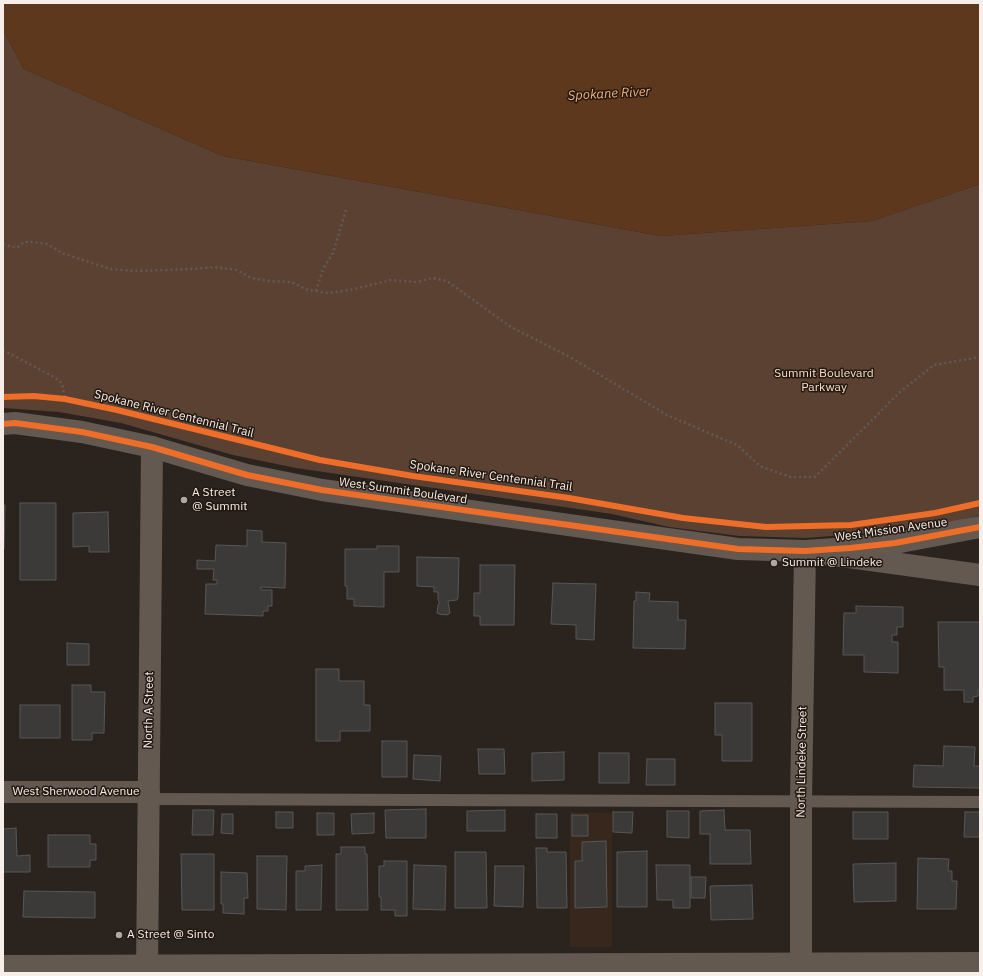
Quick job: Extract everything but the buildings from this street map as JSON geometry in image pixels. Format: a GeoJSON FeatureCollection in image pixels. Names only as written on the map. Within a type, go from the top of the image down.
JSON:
{"type":"FeatureCollection","features":[{"type":"Feature","properties":{"kind":"street","name":"West Summit Boulevard"},"geometry":{"type":"LineString","coordinates":[[3,424],[15,423],[82,432],[152,447],[247,475],[322,490],[738,549],[805,551]]}},
{"type":"Feature","properties":{"kind":"street","name":"North A Street"},"geometry":{"type":"LineString","coordinates":[[147,969],[152,447]]}},
{"type":"Feature","properties":{"kind":"street","name":"West Mission Avenue"},"geometry":{"type":"LineString","coordinates":[[805,551],[895,543],[980,527]]}},
{"type":"Feature","properties":{"kind":"street"},"geometry":{"type":"LineString","coordinates":[[805,551],[980,575]]}},
{"type":"Feature","properties":{"kind":"street","name":"North Lindeke Street"},"geometry":{"type":"LineString","coordinates":[[801,968],[801,802],[805,551]]}},
{"type":"Feature","properties":{"kind":"street","name":"West Sherwood Avenue"},"geometry":{"type":"LineString","coordinates":[[3,792],[148,795]]}},
{"type":"Feature","properties":{"kind":"street"},"geometry":{"type":"LineString","coordinates":[[3,966],[147,969],[801,968],[980,964]]}},
{"type":"Feature","properties":{"kind":"lane"},"geometry":{"type":"LineString","coordinates":[[148,795],[801,802],[980,802]]}},
{"type":"Feature","properties":{"kind":"path"},"geometry":{"type":"LineString","coordinates":[[316,292],[323,269],[333,253],[346,210]]}},
{"type":"Feature","properties":{"kind":"path"},"geometry":{"type":"LineString","coordinates":[[3,244],[12,247],[18,247],[24,242],[47,244],[62,253],[110,269],[134,272],[214,267],[237,270],[251,278],[291,282],[316,292],[328,293],[350,290],[391,280],[417,282],[432,278],[447,281],[510,327],[570,357],[667,415],[736,445],[760,466],[790,478],[815,477],[901,391],[934,364],[980,357]]}},
{"type":"Feature","properties":{"kind":"path"},"geometry":{"type":"LineString","coordinates":[[3,350],[54,377],[62,383],[65,399]]}},
{"type":"Feature","properties":{"kind":"path"},"geometry":{"type":"LineString","coordinates":[[57,399],[72,401]]}},
{"type":"Feature","properties":{"kind":"shaded area"},"geometry":{"type":"Polygon","coordinates":[[[570,812],[612,813],[612,947],[570,947],[570,812]]]}},
{"type":"Feature","properties":{"kind":"green space","name":"Summit Boulevard Parkway"},"geometry":{"type":"Polygon","coordinates":[[[3,30],[24,69],[223,156],[661,236],[872,221],[980,184],[980,515],[962,520],[883,532],[806,538],[739,536],[669,527],[612,514],[296,468],[233,455],[121,423],[59,412],[3,408],[3,30]]]}},
{"type":"Feature","properties":{"kind":"water","name":"Spokane River"},"geometry":{"type":"Polygon","coordinates":[[[3,3],[980,3],[980,184],[872,221],[661,236],[223,156],[24,69],[3,30],[3,3]]]}},
{"type":"Feature","properties":{"kind":"cycle path","name":"Spokane River Centennial Trail"},"geometry":{"type":"LineString","coordinates":[[3,397],[34,396],[65,399],[117,410],[320,460],[413,476],[569,498],[683,518],[766,527],[851,525],[935,513],[980,503]]}},
{"type":"Feature","properties":{"kind":"cycle path"},"geometry":{"type":"LineString","coordinates":[[3,424],[15,423],[82,432],[152,447],[247,475],[322,490],[738,549],[805,551],[850,548],[895,543],[980,527]]}},
{"type":"Feature","properties":{"kind":"place","name":"A Street @ Summit"},"geometry":{"type":"Point","coordinates":[184,500]}},
{"type":"Feature","properties":{"kind":"place","name":"Summit @ Lindeke"},"geometry":{"type":"Point","coordinates":[774,563]}},
{"type":"Feature","properties":{"kind":"place","name":"A Street @ Sinto"},"geometry":{"type":"Point","coordinates":[119,935]}}]}
